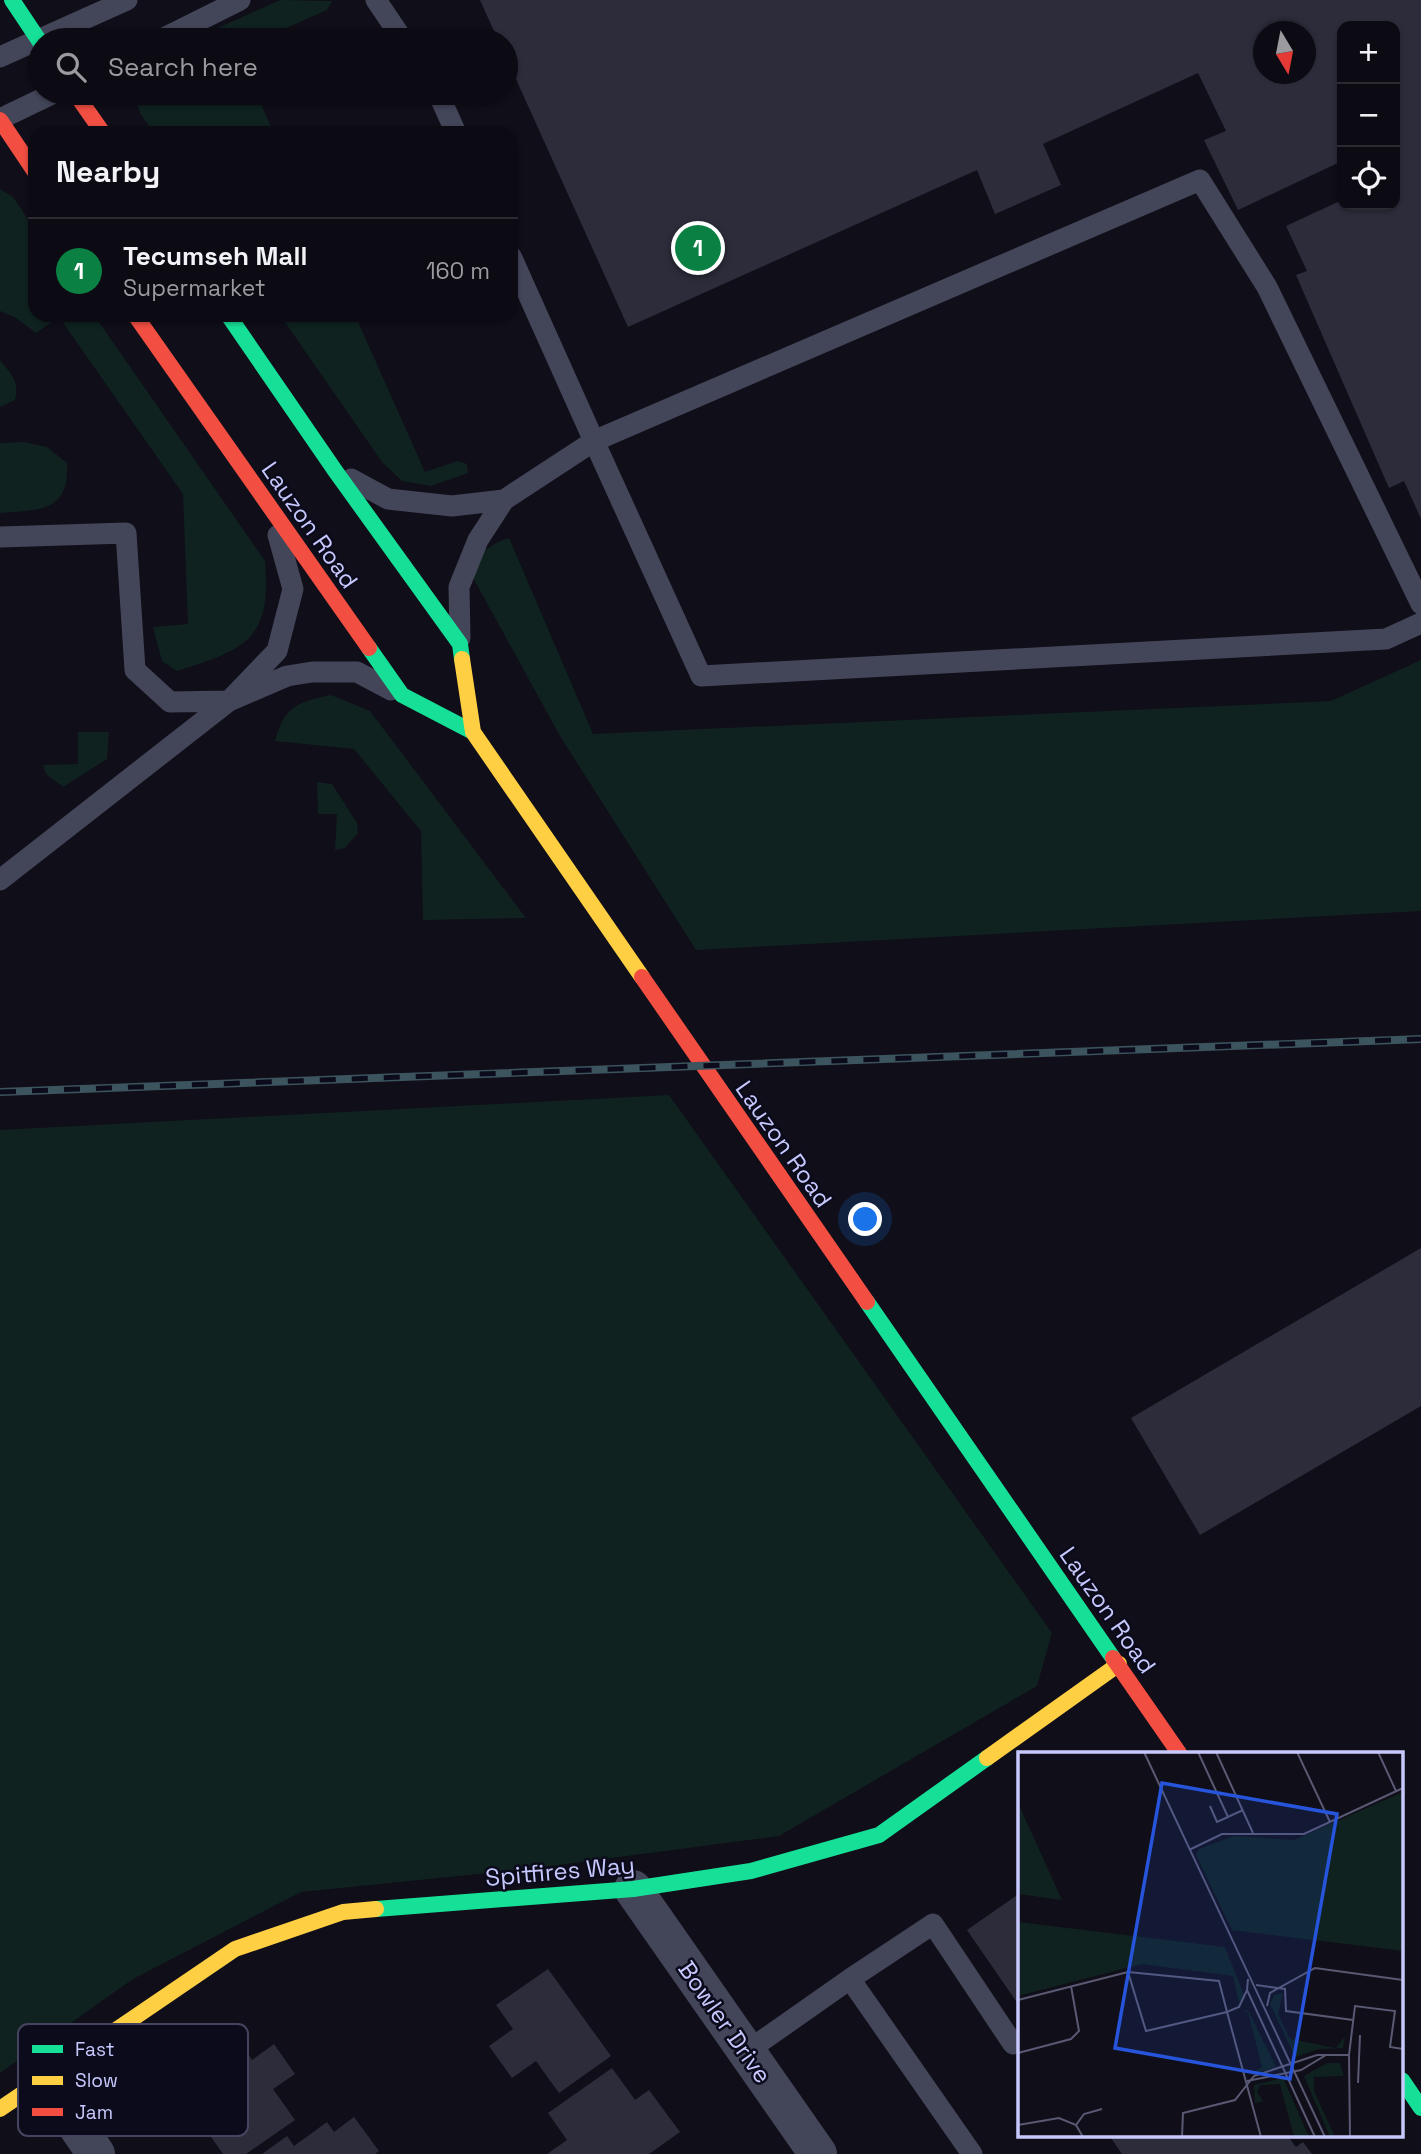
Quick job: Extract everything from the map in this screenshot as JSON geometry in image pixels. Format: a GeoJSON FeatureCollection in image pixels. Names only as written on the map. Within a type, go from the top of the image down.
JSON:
{"type":"FeatureCollection","features":[{"type":"Feature","properties":{"kind":"street"},"geometry":{"type":"LineString","coordinates":[[12,0],[31,28]]}},
{"type":"Feature","properties":{"kind":"street"},"geometry":{"type":"LineString","coordinates":[[83,105],[98,126]]}},
{"type":"Feature","properties":{"kind":"street"},"geometry":{"type":"LineString","coordinates":[[0,120],[28,162]]}},
{"type":"Feature","properties":{"kind":"street","name":"Lauzon Road"},"geometry":{"type":"LineString","coordinates":[[140,322],[402,695],[472,732]]}},
{"type":"Feature","properties":{"kind":"street","name":"Lauzon Road"},"geometry":{"type":"LineString","coordinates":[[233,322],[460,643],[472,732],[1178,1752]]}},
{"type":"Feature","properties":{"kind":"street","name":"Spitfires Way"},"geometry":{"type":"LineString","coordinates":[[124,2024],[235,1949],[343,1912],[633,1889],[751,1871],[879,1835],[1119,1664]]}},
{"type":"Feature","properties":{"kind":"street","name":"Bowler Drive"},"geometry":{"type":"LineString","coordinates":[[633,1889],[818,2154]]}},
{"type":"Feature","properties":{"kind":"street"},"geometry":{"type":"LineString","coordinates":[[1404,2083],[1421,2108]]}},
{"type":"Feature","properties":{"kind":"street","name":"Spitfires Way"},"geometry":{"type":"LineString","coordinates":[[0,2109],[18,2096]]}},
{"type":"Feature","properties":{"kind":"street"},"geometry":{"type":"LineString","coordinates":[[84,2136],[96,2154]]}},
{"type":"Feature","properties":{"kind":"lane"},"geometry":{"type":"LineString","coordinates":[[68,28],[127,0]]}},
{"type":"Feature","properties":{"kind":"lane"},"geometry":{"type":"LineString","coordinates":[[184,28],[240,0]]}},
{"type":"Feature","properties":{"kind":"lane"},"geometry":{"type":"LineString","coordinates":[[376,0],[395,28]]}},
{"type":"Feature","properties":{"kind":"lane"},"geometry":{"type":"LineString","coordinates":[[0,57],[28,46]]}},
{"type":"Feature","properties":{"kind":"lane"},"geometry":{"type":"LineString","coordinates":[[0,120],[30,105]]}},
{"type":"Feature","properties":{"kind":"lane"},"geometry":{"type":"LineString","coordinates":[[443,105],[453,126]]}},
{"type":"Feature","properties":{"kind":"lane"},"geometry":{"type":"LineString","coordinates":[[460,643],[459,587],[478,540],[504,500],[594,441],[1200,180],[1267,287],[1421,604]]}},
{"type":"Feature","properties":{"kind":"lane"},"geometry":{"type":"LineString","coordinates":[[518,272],[701,676],[1386,639],[1421,623]]}},
{"type":"Feature","properties":{"kind":"lane"},"geometry":{"type":"LineString","coordinates":[[336,471],[388,499],[452,506],[504,500]]}},
{"type":"Feature","properties":{"kind":"lane"},"geometry":{"type":"LineString","coordinates":[[0,880],[229,701],[277,652],[293,589],[272,509]]}},
{"type":"Feature","properties":{"kind":"lane"},"geometry":{"type":"LineString","coordinates":[[0,537],[126,533],[135,670],[170,702],[229,701],[287,676],[357,671],[402,695]]}},
{"type":"Feature","properties":{"kind":"lane"},"geometry":{"type":"LineString","coordinates":[[746,2052],[933,1924],[1013,2044]]}},
{"type":"Feature","properties":{"kind":"lane"},"geometry":{"type":"LineString","coordinates":[[850,1979],[972,2154]]}},
{"type":"Feature","properties":{"kind":"green space"},"geometry":{"type":"Polygon","coordinates":[[[280,0],[332,1],[327,10],[286,28],[218,28],[280,0]]]}},
{"type":"Feature","properties":{"kind":"green space"},"geometry":{"type":"Polygon","coordinates":[[[138,105],[261,105],[271,126],[149,126],[138,105]]]}},
{"type":"Feature","properties":{"kind":"green space"},"geometry":{"type":"Polygon","coordinates":[[[0,189],[13,197],[28,220],[28,322],[52,322],[36,333],[16,318],[0,311],[0,189]]]}},
{"type":"Feature","properties":{"kind":"green space"},"geometry":{"type":"Polygon","coordinates":[[[63,322],[99,322],[265,561],[264,609],[249,638],[237,648],[220,656],[177,671],[162,661],[153,627],[188,624],[183,494],[63,322]]]}},
{"type":"Feature","properties":{"kind":"green space"},"geometry":{"type":"Polygon","coordinates":[[[285,322],[358,322],[425,472],[458,461],[467,464],[468,473],[431,486],[402,481],[382,462],[285,322]]]}},
{"type":"Feature","properties":{"kind":"green space"},"geometry":{"type":"Polygon","coordinates":[[[0,360],[13,378],[16,393],[15,400],[0,407],[0,360]]]}},
{"type":"Feature","properties":{"kind":"green space"},"geometry":{"type":"Polygon","coordinates":[[[24,442],[47,447],[67,463],[67,479],[63,491],[49,506],[0,513],[0,443],[24,442]]]}},
{"type":"Feature","properties":{"kind":"green space"},"geometry":{"type":"Polygon","coordinates":[[[509,538],[593,734],[1331,701],[1421,660],[1421,911],[696,950],[560,736],[471,574],[485,551],[509,538]]]}},
{"type":"Feature","properties":{"kind":"green space"},"geometry":{"type":"Polygon","coordinates":[[[331,695],[370,711],[526,918],[423,920],[421,831],[354,749],[275,741],[283,720],[294,708],[301,703],[331,695]]]}},
{"type":"Feature","properties":{"kind":"green space"},"geometry":{"type":"Polygon","coordinates":[[[78,732],[109,732],[107,759],[63,787],[46,774],[43,765],[78,764],[78,732]]]}},
{"type":"Feature","properties":{"kind":"green space"},"geometry":{"type":"Polygon","coordinates":[[[317,782],[332,784],[357,823],[358,833],[345,848],[335,850],[337,814],[318,814],[317,782]]]}},
{"type":"Feature","properties":{"kind":"green space"},"geometry":{"type":"Polygon","coordinates":[[[669,1095],[1052,1633],[1037,1686],[779,1836],[527,1869],[301,1892],[133,1979],[69,2024],[18,2024],[18,2060],[0,2073],[0,1130],[669,1095]]]}},
{"type":"Feature","properties":{"kind":"building"},"geometry":{"type":"Polygon","coordinates":[[[480,0],[1421,0],[1421,519],[1404,481],[1389,488],[1296,275],[1307,271],[1286,226],[1337,202],[1337,210],[1400,210],[1400,21],[1337,21],[1337,163],[1238,210],[1204,140],[1226,131],[1198,73],[1043,144],[1061,185],[995,214],[977,170],[628,327],[518,84],[518,28],[493,28],[480,0]]]}},
{"type":"Feature","properties":{"kind":"building"},"geometry":{"type":"Polygon","coordinates":[[[1421,1248],[1421,1406],[1200,1535],[1131,1418],[1421,1248]]]}},
{"type":"Feature","properties":{"kind":"building"},"geometry":{"type":"Polygon","coordinates":[[[1018,1894],[1018,2004],[967,1930],[1018,1894]]]}},
{"type":"Feature","properties":{"kind":"building"},"geometry":{"type":"Polygon","coordinates":[[[548,1969],[611,2056],[559,2093],[536,2061],[512,2078],[489,2046],[513,2029],[496,2005],[548,1969]]]}},
{"type":"Feature","properties":{"kind":"building"},"geometry":{"type":"Polygon","coordinates":[[[274,2044],[295,2074],[273,2089],[295,2120],[246,2154],[223,2154],[210,2136],[248,2136],[248,2054],[252,2060],[274,2044]]]}},
{"type":"Feature","properties":{"kind":"building"},"geometry":{"type":"Polygon","coordinates":[[[612,2068],[635,2100],[649,2090],[680,2132],[649,2154],[547,2154],[567,2140],[548,2113],[612,2068]]]}},
{"type":"Feature","properties":{"kind":"building"},"geometry":{"type":"Polygon","coordinates":[[[354,2117],[379,2151],[375,2154],[262,2154],[287,2136],[294,2146],[327,2122],[334,2132],[354,2117]]]}},
{"type":"Feature","properties":{"kind":"building"},"geometry":{"type":"Polygon","coordinates":[[[1110,2136],[1288,2136],[1296,2147],[1303,2142],[1312,2154],[1122,2154],[1110,2136]]]}},
{"type":"Feature","properties":{"kind":"railway"},"geometry":{"type":"LineString","coordinates":[[0,1092],[1421,1039]]}},
{"type":"Feature","properties":{"kind":"traffic: fast"},"geometry":{"type":"LineString","coordinates":[[12,0],[31,28]]}},
{"type":"Feature","properties":{"kind":"traffic: fast"},"geometry":{"type":"LineString","coordinates":[[233,322],[336,472],[460,644],[462,659]]}},
{"type":"Feature","properties":{"kind":"traffic: fast"},"geometry":{"type":"LineString","coordinates":[[369,648],[402,695],[473,732]]}},
{"type":"Feature","properties":{"kind":"traffic: fast"},"geometry":{"type":"LineString","coordinates":[[867,1302],[1113,1658]]}},
{"type":"Feature","properties":{"kind":"traffic: fast"},"geometry":{"type":"LineString","coordinates":[[376,1909],[633,1889],[751,1871],[879,1835],[987,1758]]}},
{"type":"Feature","properties":{"kind":"traffic: fast"},"geometry":{"type":"LineString","coordinates":[[1404,2083],[1421,2108]]}},
{"type":"Feature","properties":{"kind":"traffic: slow"},"geometry":{"type":"LineString","coordinates":[[462,659],[473,732],[642,977]]}},
{"type":"Feature","properties":{"kind":"traffic: slow"},"geometry":{"type":"LineString","coordinates":[[987,1758],[1119,1664]]}},
{"type":"Feature","properties":{"kind":"traffic: slow"},"geometry":{"type":"LineString","coordinates":[[125,2024],[235,1949],[343,1912],[376,1909]]}},
{"type":"Feature","properties":{"kind":"traffic: slow"},"geometry":{"type":"LineString","coordinates":[[0,2109],[18,2097]]}},
{"type":"Feature","properties":{"kind":"traffic: jam"},"geometry":{"type":"LineString","coordinates":[[83,105],[98,126]]}},
{"type":"Feature","properties":{"kind":"traffic: jam"},"geometry":{"type":"LineString","coordinates":[[0,120],[28,162]]}},
{"type":"Feature","properties":{"kind":"traffic: jam"},"geometry":{"type":"LineString","coordinates":[[140,322],[369,648]]}},
{"type":"Feature","properties":{"kind":"traffic: jam"},"geometry":{"type":"LineString","coordinates":[[642,977],[867,1302]]}},
{"type":"Feature","properties":{"kind":"traffic: jam"},"geometry":{"type":"LineString","coordinates":[[1113,1658],[1178,1752]]}},
{"type":"Feature","properties":{"kind":"place","name":"Tecumseh Mall"},"geometry":{"type":"Point","coordinates":[698,248]}}]}
